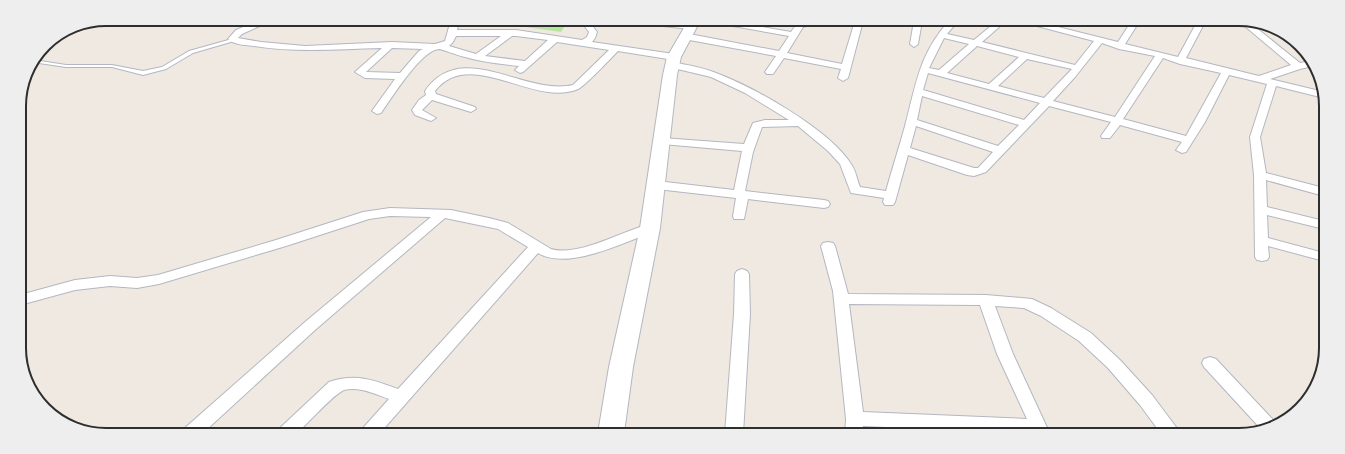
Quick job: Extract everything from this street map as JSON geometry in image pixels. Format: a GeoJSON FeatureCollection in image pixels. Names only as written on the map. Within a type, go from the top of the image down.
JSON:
{"type":"FeatureCollection","features":[{"type":"Feature","properties":{"kind":"main road"},"geometry":{"type":"LineString","coordinates":[[612,428],[621,368],[650,228],[673,61],[689,28]]}},
{"type":"Feature","properties":{"kind":"street"},"geometry":{"type":"LineString","coordinates":[[254,26],[240,32],[234,36],[232,40],[287,49],[390,46],[439,47],[478,57],[526,64]]}},
{"type":"Feature","properties":{"kind":"street"},"geometry":{"type":"LineString","coordinates":[[377,111],[391,89],[422,53],[449,42],[454,26]]}},
{"type":"Feature","properties":{"kind":"street"},"geometry":{"type":"LineString","coordinates":[[584,43],[591,38],[594,32],[589,26]]}},
{"type":"Feature","properties":{"kind":"street"},"geometry":{"type":"LineString","coordinates":[[674,26],[689,28],[782,55],[846,67]]}},
{"type":"Feature","properties":{"kind":"street"},"geometry":{"type":"LineString","coordinates":[[744,26],[794,35]]}},
{"type":"Feature","properties":{"kind":"street"},"geometry":{"type":"LineString","coordinates":[[770,72],[799,26]]}},
{"type":"Feature","properties":{"kind":"street"},"geometry":{"type":"LineString","coordinates":[[843,78],[858,26]]}},
{"type":"Feature","properties":{"kind":"street"},"geometry":{"type":"LineString","coordinates":[[914,44],[917,26]]}},
{"type":"Feature","properties":{"kind":"street"},"geometry":{"type":"LineString","coordinates":[[452,33],[510,33],[556,38],[616,48],[673,61],[713,75],[751,93],[799,123],[827,144],[845,164],[850,173],[855,190],[890,199],[904,150],[923,68],[931,50],[950,26]]}},
{"type":"Feature","properties":{"kind":"street"},"geometry":{"type":"LineString","coordinates":[[940,73],[977,44],[997,26]]}},
{"type":"Feature","properties":{"kind":"street"},"geometry":{"type":"LineString","coordinates":[[1041,26],[1318,94]]}},
{"type":"Feature","properties":{"kind":"street"},"geometry":{"type":"LineString","coordinates":[[1119,46],[1133,26]]}},
{"type":"Feature","properties":{"kind":"street"},"geometry":{"type":"LineString","coordinates":[[1180,61],[1199,26]]}},
{"type":"Feature","properties":{"kind":"street"},"geometry":{"type":"LineString","coordinates":[[1251,27],[1298,66]]}},
{"type":"Feature","properties":{"kind":"street"},"geometry":{"type":"LineString","coordinates":[[478,57],[510,33]]}},
{"type":"Feature","properties":{"kind":"street"},"geometry":{"type":"LineString","coordinates":[[941,36],[1077,68]]}},
{"type":"Feature","properties":{"kind":"street"},"geometry":{"type":"LineString","coordinates":[[510,79],[556,38]]}},
{"type":"Feature","properties":{"kind":"street"},"geometry":{"type":"LineString","coordinates":[[904,150],[967,172],[982,170],[1048,101],[1099,41]]}},
{"type":"Feature","properties":{"kind":"street"},"geometry":{"type":"LineString","coordinates":[[390,46],[360,72],[365,75],[403,76]]}},
{"type":"Feature","properties":{"kind":"street"},"geometry":{"type":"LineString","coordinates":[[431,96],[430,91],[433,86],[446,77],[459,72],[476,71],[553,89],[570,89],[576,87],[616,48]]}},
{"type":"Feature","properties":{"kind":"street"},"geometry":{"type":"LineString","coordinates":[[992,86],[1026,55]]}},
{"type":"Feature","properties":{"kind":"street"},"geometry":{"type":"LineString","coordinates":[[1106,136],[1160,56]]}},
{"type":"Feature","properties":{"kind":"street"},"geometry":{"type":"LineString","coordinates":[[1258,80],[1298,66],[1307,65]]}},
{"type":"Feature","properties":{"kind":"street"},"geometry":{"type":"LineString","coordinates":[[923,68],[1189,140]]}},
{"type":"Feature","properties":{"kind":"street"},"geometry":{"type":"LineString","coordinates":[[1182,150],[1211,102],[1226,72]]}},
{"type":"Feature","properties":{"kind":"street"},"geometry":{"type":"LineString","coordinates":[[1262,257],[1260,175],[1255,137],[1272,83]]}},
{"type":"Feature","properties":{"kind":"street"},"geometry":{"type":"LineString","coordinates":[[918,92],[1026,124]]}},
{"type":"Feature","properties":{"kind":"street"},"geometry":{"type":"LineString","coordinates":[[431,96],[471,109]]}},
{"type":"Feature","properties":{"kind":"street"},"geometry":{"type":"LineString","coordinates":[[431,96],[422,102],[417,110],[419,113],[431,118]]}},
{"type":"Feature","properties":{"kind":"street"},"geometry":{"type":"LineString","coordinates":[[911,121],[1001,151]]}},
{"type":"Feature","properties":{"kind":"street"},"geometry":{"type":"LineString","coordinates":[[739,216],[748,148],[757,125],[765,123],[799,123]]}},
{"type":"Feature","properties":{"kind":"street"},"geometry":{"type":"LineString","coordinates":[[662,141],[748,148]]}},
{"type":"Feature","properties":{"kind":"street"},"geometry":{"type":"LineString","coordinates":[[1260,175],[1319,191]]}},
{"type":"Feature","properties":{"kind":"street"},"geometry":{"type":"LineString","coordinates":[[657,185],[741,193],[824,204]]}},
{"type":"Feature","properties":{"kind":"street"},"geometry":{"type":"LineString","coordinates":[[1260,209],[1319,224]]}},
{"type":"Feature","properties":{"kind":"street"},"geometry":{"type":"LineString","coordinates":[[26,298],[75,285],[110,281],[137,283],[159,279],[281,243],[367,215],[390,212],[442,214],[464,217],[503,226],[546,252],[556,255],[578,254],[650,228]]}},
{"type":"Feature","properties":{"kind":"street"},"geometry":{"type":"LineString","coordinates":[[196,428],[310,326],[442,214]]}},
{"type":"Feature","properties":{"kind":"street"},"geometry":{"type":"LineString","coordinates":[[1261,240],[1319,256]]}},
{"type":"Feature","properties":{"kind":"street"},"geometry":{"type":"LineString","coordinates":[[373,428],[536,246]]}},
{"type":"Feature","properties":{"kind":"street"},"geometry":{"type":"LineString","coordinates":[[828,246],[841,299],[854,426],[928,428]]}},
{"type":"Feature","properties":{"kind":"street"},"geometry":{"type":"LineString","coordinates":[[734,428],[742,314],[742,274]]}},
{"type":"Feature","properties":{"kind":"street"},"geometry":{"type":"LineString","coordinates":[[841,299],[986,300],[1026,303],[1046,312],[1085,337],[1114,364],[1146,400],[1168,428]]}},
{"type":"Feature","properties":{"kind":"street"},"geometry":{"type":"LineString","coordinates":[[986,300],[1005,354],[1039,428]]}},
{"type":"Feature","properties":{"kind":"street"},"geometry":{"type":"LineString","coordinates":[[1210,363],[1266,423]]}},
{"type":"Feature","properties":{"kind":"street"},"geometry":{"type":"LineString","coordinates":[[291,428],[335,387],[343,383],[360,383],[401,397]]}},
{"type":"Feature","properties":{"kind":"lane"},"geometry":{"type":"LineString","coordinates":[[40,62],[66,66],[112,66],[143,73],[164,68],[191,52],[232,40]]}},
{"type":"Feature","properties":{"kind":"green space"},"geometry":{"type":"Polygon","coordinates":[[[519,26],[565,26],[561,32],[519,26]]]}}]}
